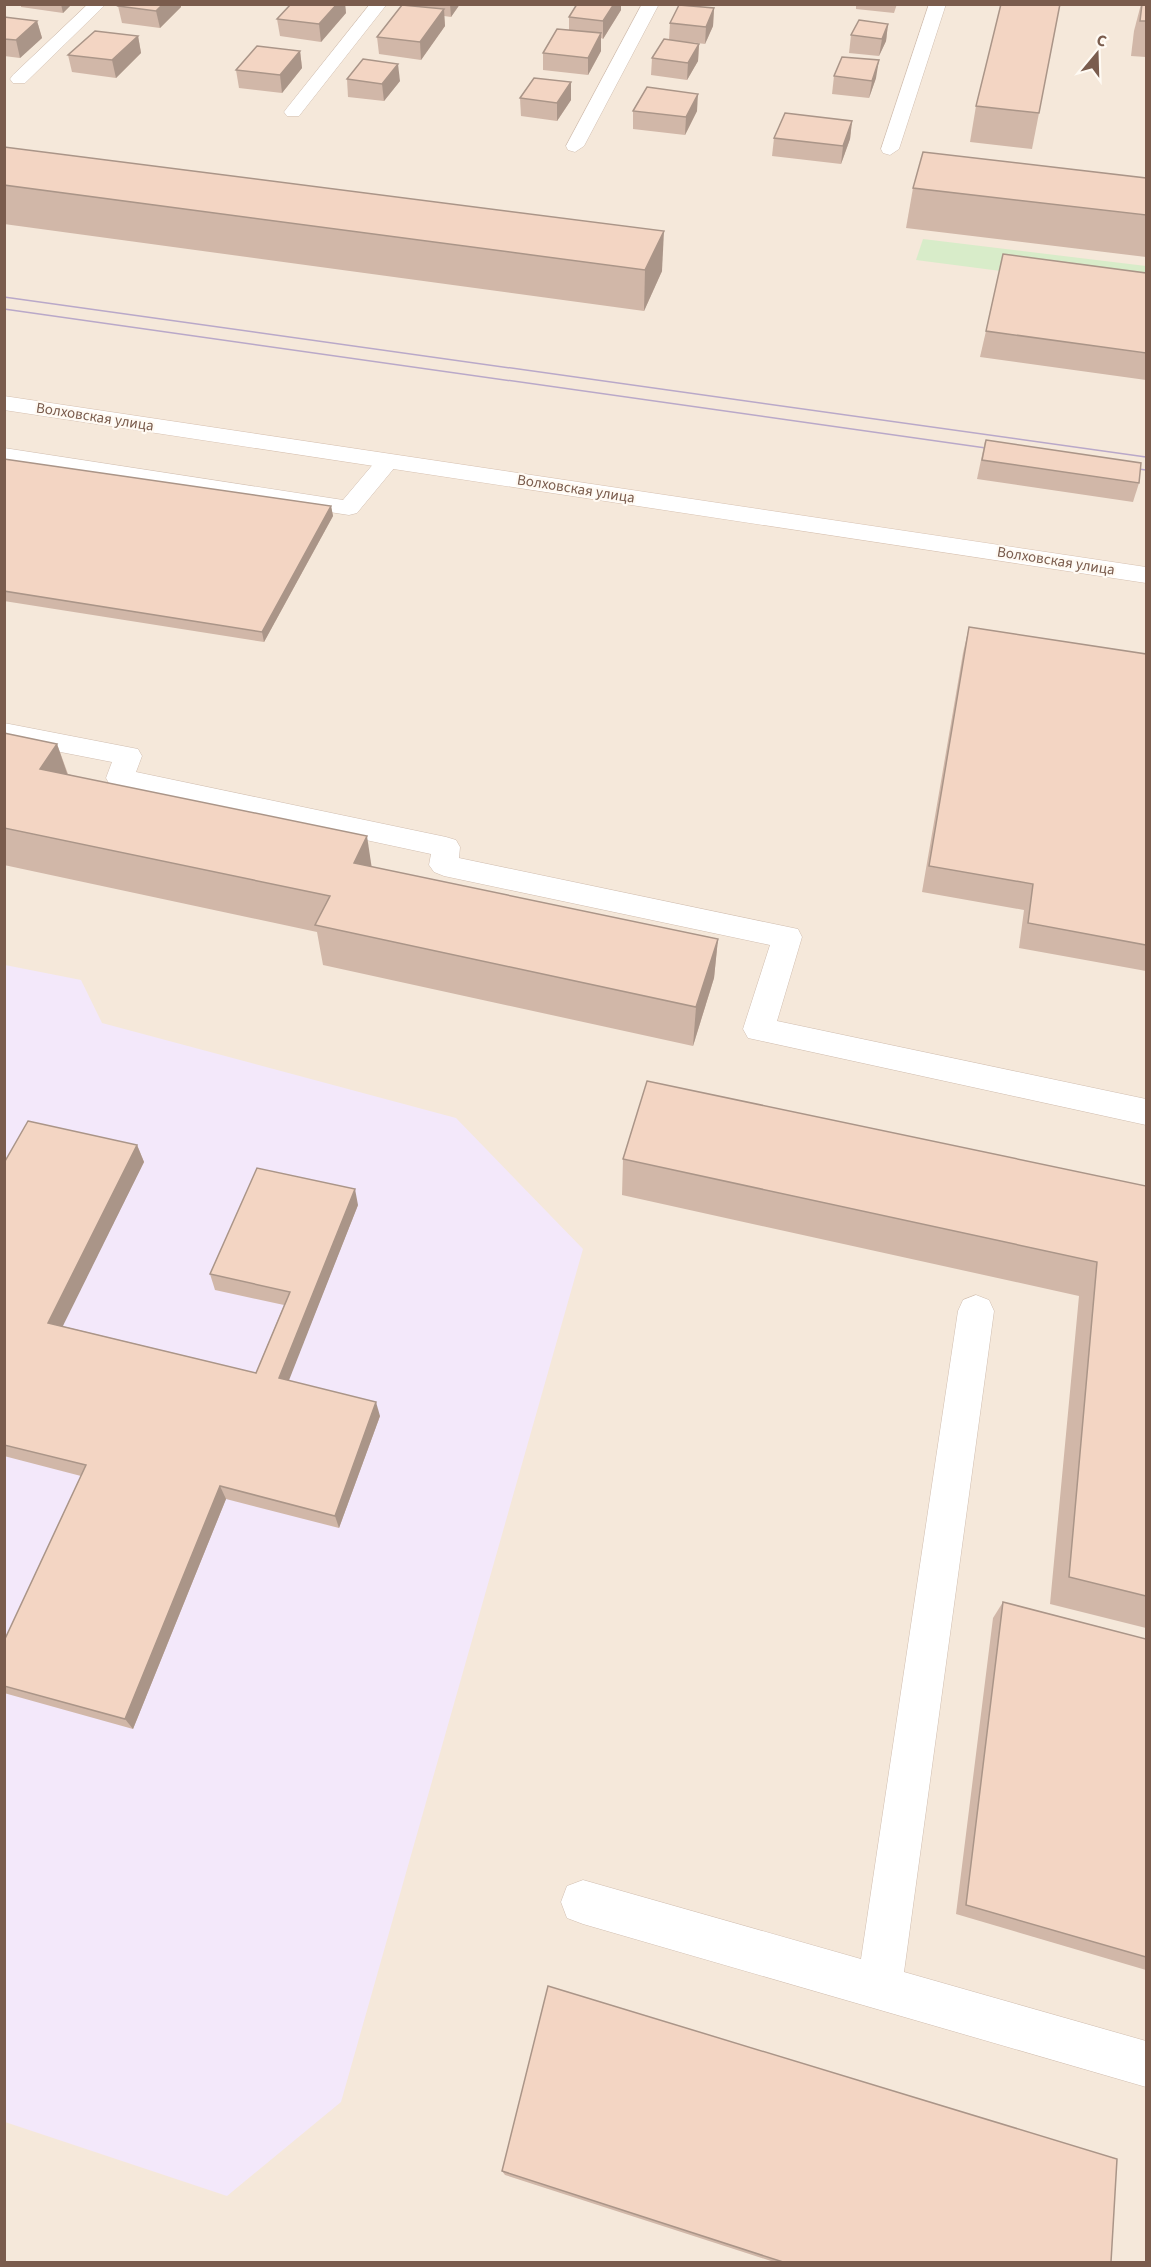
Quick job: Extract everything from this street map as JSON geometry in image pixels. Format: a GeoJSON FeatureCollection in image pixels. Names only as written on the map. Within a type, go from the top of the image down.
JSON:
{"type":"FeatureCollection","features":[{"type":"Feature","properties":{"kind":"street"},"geometry":{"type":"LineString","coordinates":[[19,79],[98,4]]}},
{"type":"Feature","properties":{"kind":"street"},"geometry":{"type":"LineString","coordinates":[[293,112],[379,4]]}},
{"type":"Feature","properties":{"kind":"street"},"geometry":{"type":"LineString","coordinates":[[575,147],[651,4]]}},
{"type":"Feature","properties":{"kind":"street"},"geometry":{"type":"LineString","coordinates":[[890,149],[938,4]]}},
{"type":"Feature","properties":{"kind":"street","name":"Волховская улица"},"geometry":{"type":"LineString","coordinates":[[4,403],[1146,575]]}},
{"type":"Feature","properties":{"kind":"street"},"geometry":{"type":"LineString","coordinates":[[4,455],[349,508],[388,461]]}},
{"type":"Feature","properties":{"kind":"street"},"geometry":{"type":"LineString","coordinates":[[4,732],[128,756],[120,778],[446,847],[444,865],[787,937],[759,1029],[1146,1112]]}},
{"type":"Feature","properties":{"kind":"street"},"geometry":{"type":"LineString","coordinates":[[879,1987],[976,1311]]}},
{"type":"Feature","properties":{"kind":"street"},"geometry":{"type":"LineString","coordinates":[[583,1902],[1146,2064]]}},
{"type":"Feature","properties":{"kind":"shaded area"},"geometry":{"type":"Polygon","coordinates":[[[5,5],[1146,5],[1146,2262],[5,2262],[5,5]]]}},
{"type":"Feature","properties":{"kind":"shaded area"},"geometry":{"type":"Polygon","coordinates":[[[5,965],[81,980],[102,1023],[456,1118],[583,1249],[341,2102],[227,2196],[5,2122],[5,965]]]}},
{"type":"Feature","properties":{"kind":"green space"},"geometry":{"type":"Polygon","coordinates":[[[923,239],[1146,266],[1146,290],[916,260],[923,239]]]}},
{"type":"Feature","properties":{"kind":"building"},"geometry":{"type":"Polygon","coordinates":[[[120,4],[163,4],[156,11],[118,6],[120,4]]]}},
{"type":"Feature","properties":{"kind":"building"},"geometry":{"type":"Polygon","coordinates":[[[291,4],[337,4],[319,24],[277,19],[291,4]]]}},
{"type":"Feature","properties":{"kind":"building"},"geometry":{"type":"Polygon","coordinates":[[[577,4],[614,4],[603,21],[569,17],[577,4]]]}},
{"type":"Feature","properties":{"kind":"building"},"geometry":{"type":"Polygon","coordinates":[[[1001,4],[1060,4],[1039,113],[976,106],[1001,4]]]}},
{"type":"Feature","properties":{"kind":"building"},"geometry":{"type":"Polygon","coordinates":[[[1142,4],[1146,4],[1146,21],[1140,21],[1142,4]]]}},
{"type":"Feature","properties":{"kind":"building"},"geometry":{"type":"Polygon","coordinates":[[[402,5],[444,9],[420,42],[377,37],[402,5]]]}},
{"type":"Feature","properties":{"kind":"building"},"geometry":{"type":"Polygon","coordinates":[[[679,5],[714,8],[706,27],[670,23],[679,5]]]}},
{"type":"Feature","properties":{"kind":"building"},"geometry":{"type":"Polygon","coordinates":[[[4,17],[37,21],[16,40],[4,39],[4,17]]]}},
{"type":"Feature","properties":{"kind":"building"},"geometry":{"type":"Polygon","coordinates":[[[859,20],[888,24],[882,39],[851,35],[859,20]]]}},
{"type":"Feature","properties":{"kind":"building"},"geometry":{"type":"Polygon","coordinates":[[[557,29],[601,33],[588,58],[543,53],[557,29]]]}},
{"type":"Feature","properties":{"kind":"building"},"geometry":{"type":"Polygon","coordinates":[[[95,31],[138,36],[112,60],[68,55],[95,31]]]}},
{"type":"Feature","properties":{"kind":"building"},"geometry":{"type":"Polygon","coordinates":[[[664,39],[699,44],[688,63],[652,58],[664,39]]]}},
{"type":"Feature","properties":{"kind":"building"},"geometry":{"type":"Polygon","coordinates":[[[257,46],[300,51],[280,75],[236,70],[257,46]]]}},
{"type":"Feature","properties":{"kind":"building"},"geometry":{"type":"Polygon","coordinates":[[[842,57],[879,60],[872,81],[834,76],[842,57]]]}},
{"type":"Feature","properties":{"kind":"building"},"geometry":{"type":"Polygon","coordinates":[[[363,59],[398,64],[382,84],[347,79],[363,59]]]}},
{"type":"Feature","properties":{"kind":"building"},"geometry":{"type":"Polygon","coordinates":[[[534,78],[571,82],[557,103],[520,98],[534,78]]]}},
{"type":"Feature","properties":{"kind":"building"},"geometry":{"type":"Polygon","coordinates":[[[647,87],[698,94],[686,117],[633,111],[647,87]]]}},
{"type":"Feature","properties":{"kind":"building"},"geometry":{"type":"Polygon","coordinates":[[[785,113],[852,121],[843,146],[774,138],[785,113]]]}},
{"type":"Feature","properties":{"kind":"building"},"geometry":{"type":"Polygon","coordinates":[[[4,147],[664,231],[645,270],[4,185],[4,147]]]}},
{"type":"Feature","properties":{"kind":"building"},"geometry":{"type":"Polygon","coordinates":[[[923,152],[1146,178],[1146,215],[913,188],[923,152]]]}},
{"type":"Feature","properties":{"kind":"building"},"geometry":{"type":"Polygon","coordinates":[[[1003,254],[1146,273],[1146,353],[986,331],[1003,254]]]}},
{"type":"Feature","properties":{"kind":"building"},"geometry":{"type":"Polygon","coordinates":[[[986,440],[1141,463],[1139,483],[982,460],[986,440]]]}},
{"type":"Feature","properties":{"kind":"building"},"geometry":{"type":"Polygon","coordinates":[[[4,459],[331,506],[262,632],[4,591],[4,459]]]}},
{"type":"Feature","properties":{"kind":"building"},"geometry":{"type":"Polygon","coordinates":[[[969,627],[1146,654],[1146,945],[1028,923],[1033,884],[929,866],[969,627]]]}},
{"type":"Feature","properties":{"kind":"building"},"geometry":{"type":"Polygon","coordinates":[[[4,733],[57,744],[40,769],[367,836],[354,863],[718,939],[696,1007],[315,925],[330,896],[4,828],[4,733]]]}},
{"type":"Feature","properties":{"kind":"building"},"geometry":{"type":"Polygon","coordinates":[[[647,1081],[1146,1186],[1146,1596],[1069,1577],[1097,1262],[623,1159],[647,1081]]]}},
{"type":"Feature","properties":{"kind":"building"},"geometry":{"type":"Polygon","coordinates":[[[28,1121],[137,1145],[48,1323],[256,1373],[290,1292],[210,1274],[257,1168],[355,1189],[279,1378],[376,1402],[335,1516],[220,1486],[125,1719],[4,1686],[4,1641],[86,1465],[4,1445],[4,1163],[28,1121]]]}},
{"type":"Feature","properties":{"kind":"building"},"geometry":{"type":"Polygon","coordinates":[[[1003,1602],[1146,1639],[1146,1957],[966,1905],[1003,1602]]]}},
{"type":"Feature","properties":{"kind":"building"},"geometry":{"type":"Polygon","coordinates":[[[548,1986],[1117,2159],[1111,2262],[783,2262],[502,2171],[548,1986]]]}},
{"type":"Feature","properties":{"kind":"tram line"},"geometry":{"type":"LineString","coordinates":[[4,297],[1146,457]]}},
{"type":"Feature","properties":{"kind":"tram line"},"geometry":{"type":"LineString","coordinates":[[4,309],[1000,450]]}},
{"type":"Feature","properties":{"kind":"tram line"},"geometry":{"type":"LineString","coordinates":[[1124,467],[1146,470]]}}]}
